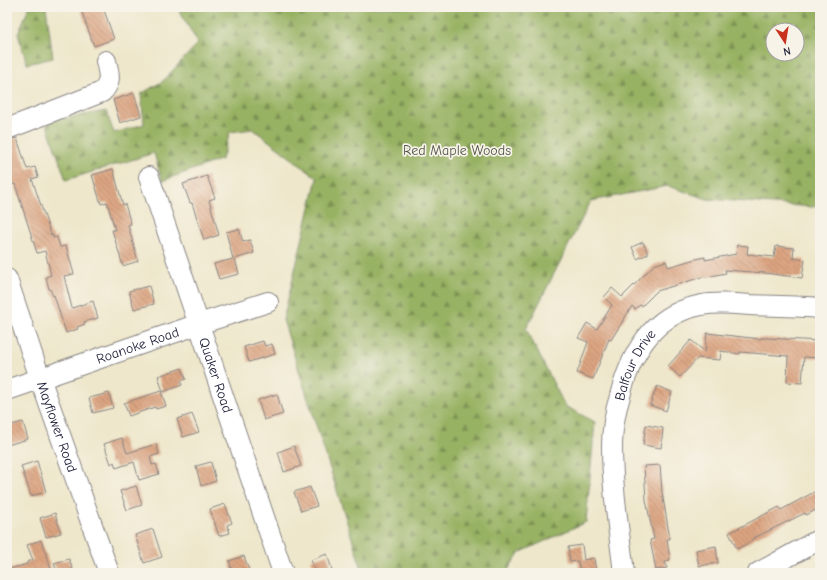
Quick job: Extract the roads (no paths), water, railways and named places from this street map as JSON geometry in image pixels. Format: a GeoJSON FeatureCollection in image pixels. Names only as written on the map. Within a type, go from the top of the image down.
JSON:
{"type":"FeatureCollection","features":[{"type":"Feature","properties":{"kind":"street"},"geometry":{"type":"LineString","coordinates":[[7,129],[102,92],[107,88],[110,80],[106,61]]}},
{"type":"Feature","properties":{"kind":"street","name":"Quaker Road"},"geometry":{"type":"LineString","coordinates":[[149,177],[283,573]]}},
{"type":"Feature","properties":{"kind":"street","name":"Mayflower Road"},"geometry":{"type":"LineString","coordinates":[[7,279],[40,378],[109,573]]}},
{"type":"Feature","properties":{"kind":"street","name":"Roanoke Road"},"geometry":{"type":"LineString","coordinates":[[7,390],[268,302]]}},
{"type":"Feature","properties":{"kind":"street","name":"Balfour Drive"},"geometry":{"type":"LineString","coordinates":[[624,573],[613,476],[613,432],[617,405],[628,369],[642,343],[666,320],[685,310],[703,305],[733,304],[820,308]]}},
{"type":"Feature","properties":{"kind":"street"},"geometry":{"type":"LineString","coordinates":[[758,573],[820,539]]}},
{"type":"Feature","properties":{"kind":"park label","name":"Red Maple Woods"},"geometry":{"type":"Point","coordinates":[457,150]}}]}
